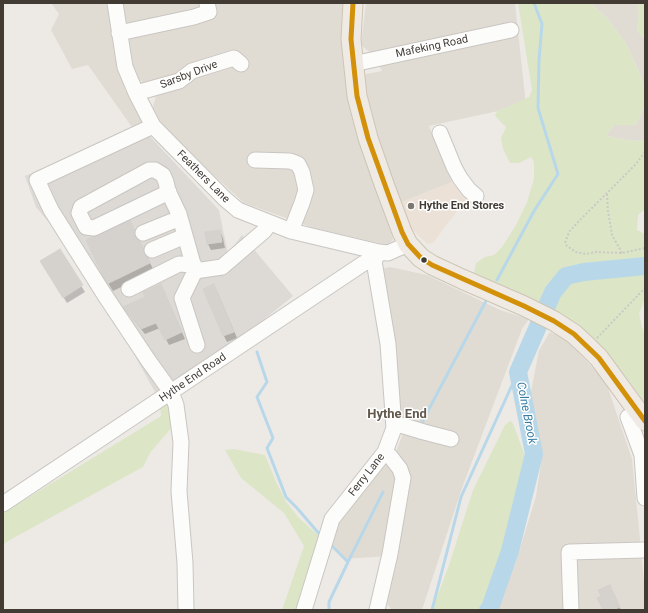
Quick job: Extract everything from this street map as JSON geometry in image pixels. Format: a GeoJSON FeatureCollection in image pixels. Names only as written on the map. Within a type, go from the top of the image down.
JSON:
{"type":"FeatureCollection","features":[{"type":"Feature","properties":{"kind":"main road"},"geometry":{"type":"LineString","coordinates":[[353,3],[351,39],[357,96],[368,138],[408,244],[421,258],[432,266],[524,306],[554,321],[574,334],[599,358],[613,377],[636,419]]}},
{"type":"Feature","properties":{"kind":"street","name":"Feathers Lane"},"geometry":{"type":"LineString","coordinates":[[115,3],[125,67],[136,93],[153,126],[224,199],[238,210],[291,231],[377,257],[408,244]]}},
{"type":"Feature","properties":{"kind":"street"},"geometry":{"type":"LineString","coordinates":[[119,33],[209,12],[207,3]]}},
{"type":"Feature","properties":{"kind":"street","name":"Mafeking Road"},"geometry":{"type":"LineString","coordinates":[[353,64],[511,30]]}},
{"type":"Feature","properties":{"kind":"street","name":"Sarsby Drive"},"geometry":{"type":"LineString","coordinates":[[136,93],[179,81],[192,71],[234,58],[241,64]]}},
{"type":"Feature","properties":{"kind":"street"},"geometry":{"type":"LineString","coordinates":[[153,126],[37,180],[51,210],[148,360],[171,392],[176,405],[182,442],[179,491],[185,563],[186,610]]}},
{"type":"Feature","properties":{"kind":"street"},"geometry":{"type":"LineString","coordinates":[[440,134],[457,173],[469,190],[476,196]]}},
{"type":"Feature","properties":{"kind":"street"},"geometry":{"type":"LineString","coordinates":[[255,160],[290,161],[298,164],[302,172],[306,190],[291,231]]}},
{"type":"Feature","properties":{"kind":"street"},"geometry":{"type":"LineString","coordinates":[[168,192],[94,228],[86,227],[79,213],[81,207],[149,170],[155,170],[163,175],[168,192],[180,218],[195,268],[182,298],[197,344]]}},
{"type":"Feature","properties":{"kind":"street"},"geometry":{"type":"LineString","coordinates":[[143,233],[180,218]]}},
{"type":"Feature","properties":{"kind":"street"},"geometry":{"type":"LineString","coordinates":[[129,289],[179,264],[195,268],[222,267],[264,231],[270,223]]}},
{"type":"Feature","properties":{"kind":"street"},"geometry":{"type":"LineString","coordinates":[[152,250],[185,236]]}},
{"type":"Feature","properties":{"kind":"street","name":"Hythe End Road"},"geometry":{"type":"LineString","coordinates":[[3,504],[364,263],[377,257]]}},
{"type":"Feature","properties":{"kind":"street","name":"Ferry Lane"},"geometry":{"type":"LineString","coordinates":[[304,610],[332,519],[385,452],[394,428],[388,344],[377,257]]}},
{"type":"Feature","properties":{"kind":"street"},"geometry":{"type":"LineString","coordinates":[[636,419],[644,454],[645,498]]}},
{"type":"Feature","properties":{"kind":"street"},"geometry":{"type":"LineString","coordinates":[[394,423],[451,439]]}},
{"type":"Feature","properties":{"kind":"street"},"geometry":{"type":"LineString","coordinates":[[377,610],[390,554],[403,478],[400,469],[385,452]]}},
{"type":"Feature","properties":{"kind":"street"},"geometry":{"type":"LineString","coordinates":[[571,610],[569,552],[645,550]]}},
{"type":"Feature","properties":{"kind":"path"},"geometry":{"type":"LineString","coordinates":[[645,152],[636,165],[569,232],[565,244],[576,252],[586,254],[596,252],[622,253],[645,248]]}},
{"type":"Feature","properties":{"kind":"path"},"geometry":{"type":"LineString","coordinates":[[607,194],[612,236],[622,253]]}},
{"type":"Feature","properties":{"kind":"path"},"geometry":{"type":"LineString","coordinates":[[588,347],[645,288]]}},
{"type":"Feature","properties":{"kind":"shaded area"},"geometry":{"type":"Polygon","coordinates":[[[51,3],[112,3],[125,89],[148,125],[134,130],[88,65],[72,69],[51,30],[59,14],[51,3]]]}},
{"type":"Feature","properties":{"kind":"shaded area"},"geometry":{"type":"Polygon","coordinates":[[[121,3],[344,3],[380,190],[393,240],[387,245],[314,228],[244,203],[170,135],[152,110],[156,96],[144,83],[132,75],[121,3]]]}},
{"type":"Feature","properties":{"kind":"shaded area"},"geometry":{"type":"Polygon","coordinates":[[[366,3],[515,3],[526,105],[429,126],[452,182],[402,202],[371,129],[361,75],[382,71],[372,54],[361,45],[366,3]]]}},
{"type":"Feature","properties":{"kind":"shaded area"},"geometry":{"type":"Polygon","coordinates":[[[590,3],[637,3],[639,13],[637,30],[643,37],[645,34],[645,91],[641,76],[625,42],[606,17],[590,3]]]}},
{"type":"Feature","properties":{"kind":"shaded area"},"geometry":{"type":"Polygon","coordinates":[[[645,105],[645,140],[632,141],[606,136],[614,125],[636,125],[645,105]]]}},
{"type":"Feature","properties":{"kind":"shaded area"},"geometry":{"type":"Polygon","coordinates":[[[142,128],[219,210],[228,254],[242,235],[293,296],[251,330],[176,382],[155,392],[120,329],[67,244],[36,207],[25,176],[142,128]]]}},
{"type":"Feature","properties":{"kind":"shaded area"},"geometry":{"type":"Polygon","coordinates":[[[452,182],[466,199],[433,243],[427,244],[408,225],[402,202],[452,182]]]}},
{"type":"Feature","properties":{"kind":"shaded area"},"geometry":{"type":"Polygon","coordinates":[[[390,267],[427,275],[500,310],[529,319],[522,329],[462,488],[422,610],[392,610],[387,604],[397,554],[395,454],[406,426],[400,417],[381,269],[390,267]]]}},
{"type":"Feature","properties":{"kind":"shaded area"},"geometry":{"type":"Polygon","coordinates":[[[550,332],[566,339],[606,382],[632,459],[645,593],[645,610],[490,610],[515,565],[536,496],[542,457],[534,433],[530,397],[539,350],[550,332]]]}},
{"type":"Feature","properties":{"kind":"shaded area"},"geometry":{"type":"Polygon","coordinates":[[[382,462],[400,475],[387,556],[345,559],[328,539],[382,462]]]}},
{"type":"Feature","properties":{"kind":"green space"},"geometry":{"type":"Polygon","coordinates":[[[518,3],[590,3],[606,17],[625,42],[641,76],[645,91],[645,104],[636,125],[614,125],[606,136],[632,141],[645,140],[645,209],[638,215],[637,230],[645,234],[645,297],[639,314],[645,337],[645,404],[606,352],[579,325],[513,290],[474,273],[476,263],[485,257],[494,255],[502,247],[516,225],[527,202],[534,179],[534,162],[531,157],[519,163],[510,163],[503,149],[501,138],[506,127],[495,116],[497,111],[529,97],[532,90],[518,3]]]}},
{"type":"Feature","properties":{"kind":"green space"},"geometry":{"type":"Polygon","coordinates":[[[637,3],[645,3],[645,34],[642,37],[637,30],[639,13],[637,3]]]}},
{"type":"Feature","properties":{"kind":"green space"},"geometry":{"type":"Polygon","coordinates":[[[170,403],[173,426],[150,453],[143,467],[3,545],[3,513],[161,416],[160,406],[170,403]]]}},
{"type":"Feature","properties":{"kind":"green space"},"geometry":{"type":"Polygon","coordinates":[[[510,421],[514,426],[525,456],[527,478],[498,575],[478,610],[432,610],[449,565],[473,490],[505,425],[510,421]]]}},
{"type":"Feature","properties":{"kind":"green space"},"geometry":{"type":"Polygon","coordinates":[[[234,449],[265,455],[287,503],[299,518],[326,542],[306,610],[282,610],[304,546],[284,513],[241,478],[225,450],[234,449]]]}},
{"type":"Feature","properties":{"kind":"building"},"geometry":{"type":"Polygon","coordinates":[[[129,218],[150,263],[107,284],[86,240],[129,218]]]}},
{"type":"Feature","properties":{"kind":"building"},"geometry":{"type":"Polygon","coordinates":[[[220,230],[222,242],[207,244],[205,232],[220,230]]]}},
{"type":"Feature","properties":{"kind":"building"},"geometry":{"type":"Polygon","coordinates":[[[60,249],[83,285],[63,298],[40,261],[60,249]]]}},
{"type":"Feature","properties":{"kind":"building"},"geometry":{"type":"Polygon","coordinates":[[[161,284],[182,332],[165,340],[156,323],[141,329],[123,307],[145,297],[143,292],[161,284]]]}},
{"type":"Feature","properties":{"kind":"building"},"geometry":{"type":"Polygon","coordinates":[[[214,284],[234,332],[223,336],[203,289],[214,284]]]}},
{"type":"Feature","properties":{"kind":"building"},"geometry":{"type":"Polygon","coordinates":[[[610,585],[620,607],[612,610],[603,610],[597,598],[601,596],[598,590],[610,585]]]}},
{"type":"Feature","properties":{"kind":"waterway"},"geometry":{"type":"LineString","coordinates":[[497,280],[534,211],[558,174],[538,108],[539,60],[542,24],[534,3]]}},
{"type":"Feature","properties":{"kind":"waterway","name":"Colne Brook"},"geometry":{"type":"LineString","coordinates":[[488,610],[510,551],[534,454],[518,372],[553,292],[566,276],[584,272],[645,266]]}},
{"type":"Feature","properties":{"kind":"waterway"},"geometry":{"type":"LineString","coordinates":[[420,426],[486,301]]}},
{"type":"Feature","properties":{"kind":"waterway"},"geometry":{"type":"LineString","coordinates":[[257,352],[267,382],[257,397],[273,438],[267,448],[286,497],[321,536]]}},
{"type":"Feature","properties":{"kind":"waterway"},"geometry":{"type":"LineString","coordinates":[[432,610],[461,497],[518,372]]}},
{"type":"Feature","properties":{"kind":"waterway"},"geometry":{"type":"LineString","coordinates":[[329,610],[329,602],[383,492]]}},
{"type":"Feature","properties":{"kind":"waterway"},"geometry":{"type":"LineString","coordinates":[[330,544],[348,562]]}},
{"type":"Feature","properties":{"kind":"transit line"},"geometry":{"type":"LineString","coordinates":[[353,3],[351,39],[357,96],[368,138],[402,232],[408,244],[421,258],[432,265],[524,306],[554,321],[574,334],[599,358],[645,421]]}},
{"type":"Feature","properties":{"kind":"place","name":"Hythe End Stores"},"geometry":{"type":"Point","coordinates":[411,206]}},
{"type":"Feature","properties":{"kind":"district","name":"Hythe End"},"geometry":{"type":"Point","coordinates":[397,415]}}]}
